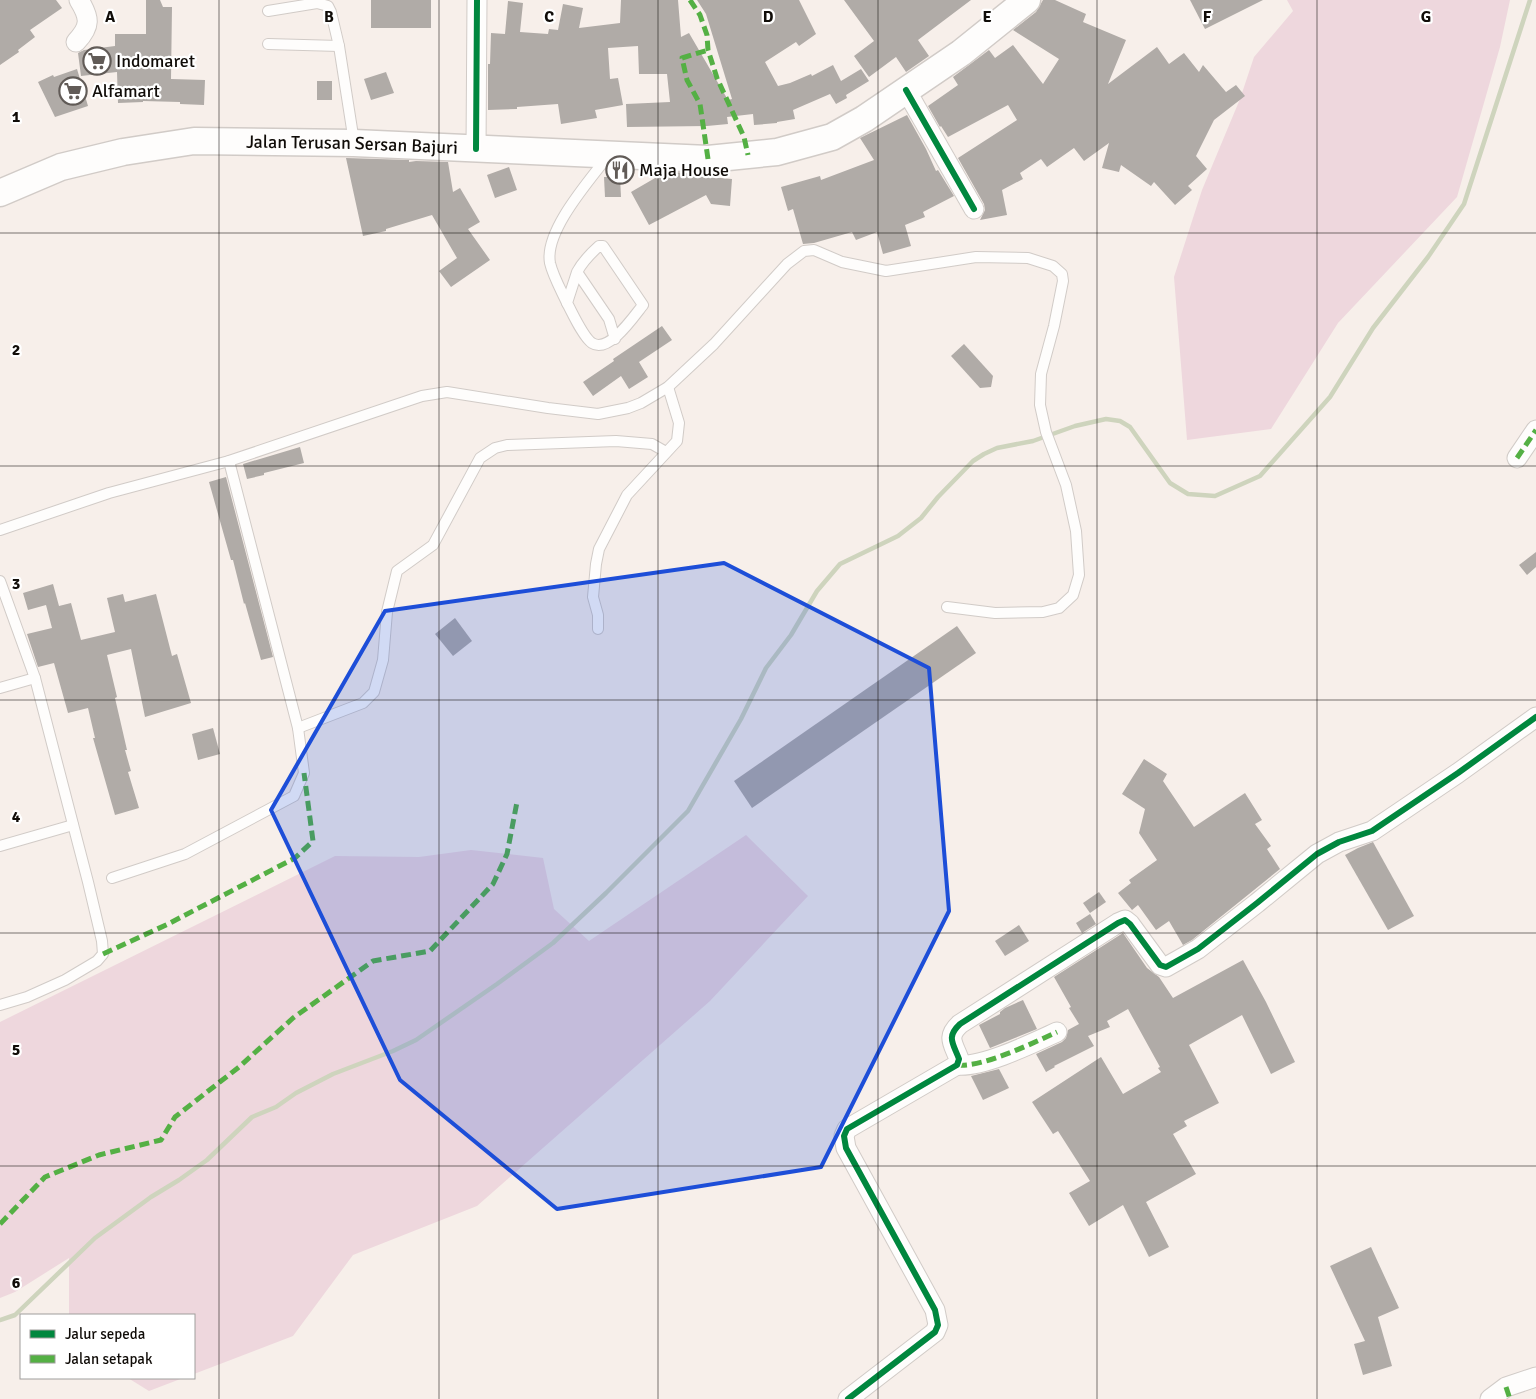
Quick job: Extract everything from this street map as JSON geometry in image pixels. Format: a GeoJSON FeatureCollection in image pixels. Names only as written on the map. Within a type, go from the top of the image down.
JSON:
{"type":"FeatureCollection","features":[{"type":"Feature","properties":{"kind":"main road","name":"Jalan Terusan Sersan Bajuri"},"geometry":{"type":"LineString","coordinates":[[0,193],[61,168],[123,152],[194,141],[354,144],[708,159],[777,152],[832,137],[864,119],[961,53],[1027,0]]}},
{"type":"Feature","properties":{"kind":"street"},"geometry":{"type":"LineString","coordinates":[[76,42],[84,34],[88,26],[88,17],[79,0]]}},
{"type":"Feature","properties":{"kind":"street"},"geometry":{"type":"LineString","coordinates":[[476,149],[477,0]]}},
{"type":"Feature","properties":{"kind":"street"},"geometry":{"type":"LineString","coordinates":[[906,90],[974,208]]}},
{"type":"Feature","properties":{"kind":"street"},"geometry":{"type":"LineString","coordinates":[[1517,458],[1536,430]]}},
{"type":"Feature","properties":{"kind":"street"},"geometry":{"type":"LineString","coordinates":[[956,1065],[959,1058],[951,1037],[953,1030],[1118,923],[1125,920],[1130,924],[1160,965],[1166,967],[1198,948],[1327,847],[1379,827],[1536,717]]}},
{"type":"Feature","properties":{"kind":"street"},"geometry":{"type":"LineString","coordinates":[[848,1399],[935,1332],[938,1325],[935,1310],[846,1148],[846,1132],[849,1128],[956,1065],[968,1065],[1016,1051],[1057,1032]]}},
{"type":"Feature","properties":{"kind":"street"},"geometry":{"type":"LineString","coordinates":[[1490,1399],[1508,1393],[1536,1377]]}},
{"type":"Feature","properties":{"kind":"lane"},"geometry":{"type":"LineString","coordinates":[[268,11],[317,3],[328,6],[339,46],[354,144]]}},
{"type":"Feature","properties":{"kind":"lane"},"geometry":{"type":"LineString","coordinates":[[268,44],[339,46]]}},
{"type":"Feature","properties":{"kind":"lane"},"geometry":{"type":"LineString","coordinates":[[567,303],[583,260],[599,246],[603,246],[642,305],[615,339],[600,345],[593,343],[586,336],[567,303],[550,264],[551,248],[561,222],[609,155]]}},
{"type":"Feature","properties":{"kind":"lane"},"geometry":{"type":"LineString","coordinates":[[0,530],[109,493],[229,461],[422,396],[447,392],[598,414],[634,406],[668,386],[714,344],[787,264],[804,250],[814,250],[842,262],[886,271],[976,257],[1028,258],[1053,266],[1062,274],[1063,281],[1054,326],[1041,374],[1040,404],[1046,432],[1066,484],[1076,531],[1079,575],[1073,595],[1058,608],[1043,612],[995,613],[947,607]]}},
{"type":"Feature","properties":{"kind":"lane"},"geometry":{"type":"LineString","coordinates":[[577,272],[609,319],[615,339]]}},
{"type":"Feature","properties":{"kind":"lane"},"geometry":{"type":"LineString","coordinates":[[598,629],[598,615],[593,597],[599,550],[627,495],[677,441],[679,423],[668,386]]}},
{"type":"Feature","properties":{"kind":"lane"},"geometry":{"type":"LineString","coordinates":[[298,728],[363,703],[374,692],[384,660],[387,612],[397,571],[433,545],[480,458],[495,448],[507,445],[616,441],[652,444],[666,452]]}},
{"type":"Feature","properties":{"kind":"lane"},"geometry":{"type":"LineString","coordinates":[[112,878],[185,854],[294,796],[304,773],[298,728],[229,461]]}},
{"type":"Feature","properties":{"kind":"lane"},"geometry":{"type":"LineString","coordinates":[[0,582],[34,678],[102,941],[102,954],[97,961],[65,980],[27,997],[0,1005]]}},
{"type":"Feature","properties":{"kind":"lane"},"geometry":{"type":"LineString","coordinates":[[0,688],[34,678]]}},
{"type":"Feature","properties":{"kind":"lane"},"geometry":{"type":"LineString","coordinates":[[0,846],[73,825]]}},
{"type":"Feature","properties":{"kind":"highlighted area"},"geometry":{"type":"Polygon","coordinates":[[[724,563],[929,668],[949,911],[821,1167],[557,1209],[400,1080],[271,810],[385,611],[724,563]]]}},
{"type":"Feature","properties":{"kind":"shaded area"},"geometry":{"type":"Polygon","coordinates":[[[1287,0],[1510,0],[1500,47],[1457,197],[1338,323],[1271,429],[1187,440],[1174,277],[1202,190],[1240,99],[1254,57],[1293,11],[1287,0]]]}},
{"type":"Feature","properties":{"kind":"shaded area"},"geometry":{"type":"Polygon","coordinates":[[[746,835],[808,896],[710,1001],[477,1206],[353,1255],[293,1336],[195,1374],[195,1314],[69,1314],[69,1258],[15,1292],[0,1298],[0,1022],[335,856],[419,857],[471,850],[543,858],[554,909],[589,941],[746,835]]]}},
{"type":"Feature","properties":{"kind":"shaded area"},"geometry":{"type":"Polygon","coordinates":[[[130,1379],[180,1379],[149,1391],[130,1379]]]}},
{"type":"Feature","properties":{"kind":"building"},"geometry":{"type":"Polygon","coordinates":[[[0,0],[56,0],[62,8],[30,30],[35,37],[18,50],[19,52],[0,65],[0,0]]]}},
{"type":"Feature","properties":{"kind":"building"},"geometry":{"type":"Polygon","coordinates":[[[146,0],[160,0],[163,7],[172,7],[171,79],[205,80],[204,105],[143,101],[118,103],[117,72],[81,76],[78,53],[84,50],[115,46],[115,34],[146,34],[146,0]]]}},
{"type":"Feature","properties":{"kind":"building"},"geometry":{"type":"Polygon","coordinates":[[[371,0],[431,0],[431,28],[371,28],[371,0]]]}},
{"type":"Feature","properties":{"kind":"building"},"geometry":{"type":"Polygon","coordinates":[[[621,0],[678,0],[681,37],[689,33],[728,100],[732,99],[706,14],[697,0],[799,0],[816,34],[799,46],[796,42],[765,62],[778,86],[811,74],[812,76],[833,65],[841,81],[861,69],[869,81],[846,95],[847,98],[836,104],[830,94],[793,110],[795,119],[777,123],[754,125],[753,114],[727,117],[728,124],[627,127],[626,104],[670,102],[667,74],[639,74],[638,46],[608,48],[610,79],[618,78],[623,105],[595,110],[597,118],[561,124],[558,104],[488,110],[488,64],[490,64],[491,33],[505,34],[508,1],[523,3],[520,32],[548,34],[549,29],[558,30],[563,4],[583,8],[579,28],[620,23],[621,0]]]}},
{"type":"Feature","properties":{"kind":"building"},"geometry":{"type":"Polygon","coordinates":[[[844,0],[971,0],[918,40],[929,56],[906,72],[896,57],[869,77],[854,56],[874,41],[844,0]]]}},
{"type":"Feature","properties":{"kind":"building"},"geometry":{"type":"Polygon","coordinates":[[[1043,0],[1055,0],[1086,14],[1083,22],[1126,40],[1108,84],[1157,47],[1169,64],[1184,53],[1199,72],[1203,65],[1226,92],[1236,85],[1245,96],[1214,120],[1196,156],[1207,169],[1188,186],[1192,190],[1175,205],[1154,182],[1151,186],[1121,165],[1119,172],[1102,168],[1109,143],[1084,161],[1074,148],[1047,167],[1041,159],[1020,173],[1023,179],[1002,190],[1007,215],[980,220],[985,210],[984,204],[958,158],[1017,120],[1008,105],[948,137],[928,106],[958,85],[953,77],[989,50],[995,58],[1013,45],[1043,84],[1059,59],[1013,30],[1036,12],[1043,0]]]}},
{"type":"Feature","properties":{"kind":"building"},"geometry":{"type":"Polygon","coordinates":[[[1190,0],[1263,0],[1205,29],[1190,0]]]}},
{"type":"Feature","properties":{"kind":"building"},"geometry":{"type":"Polygon","coordinates":[[[77,69],[88,106],[55,117],[38,82],[53,75],[54,77],[77,69]]]}},
{"type":"Feature","properties":{"kind":"building"},"geometry":{"type":"Polygon","coordinates":[[[386,72],[394,93],[371,100],[364,79],[386,72]]]}},
{"type":"Feature","properties":{"kind":"building"},"geometry":{"type":"Polygon","coordinates":[[[317,81],[332,81],[332,100],[317,100],[317,81]]]}},
{"type":"Feature","properties":{"kind":"building"},"geometry":{"type":"Polygon","coordinates":[[[907,115],[936,171],[938,170],[954,196],[923,212],[925,217],[905,225],[911,246],[883,254],[877,232],[856,240],[852,232],[814,243],[803,244],[793,209],[788,211],[781,187],[820,176],[821,180],[874,160],[860,138],[907,115]]]}},
{"type":"Feature","properties":{"kind":"building"},"geometry":{"type":"Polygon","coordinates":[[[346,158],[409,160],[409,162],[448,162],[453,192],[460,188],[480,222],[468,229],[490,260],[451,287],[439,271],[457,258],[432,215],[386,229],[386,231],[363,236],[346,158]]]}},
{"type":"Feature","properties":{"kind":"building"},"geometry":{"type":"Polygon","coordinates":[[[509,167],[517,190],[495,198],[487,175],[509,167]]]}},
{"type":"Feature","properties":{"kind":"building"},"geometry":{"type":"Polygon","coordinates":[[[674,172],[732,179],[730,206],[711,204],[706,195],[649,225],[631,192],[662,174],[664,178],[674,172]]]}},
{"type":"Feature","properties":{"kind":"building"},"geometry":{"type":"Polygon","coordinates":[[[604,177],[620,177],[621,197],[605,197],[604,177]]]}},
{"type":"Feature","properties":{"kind":"building"},"geometry":{"type":"Polygon","coordinates":[[[662,326],[672,340],[639,362],[648,377],[629,389],[621,376],[593,396],[583,382],[662,326]]]}},
{"type":"Feature","properties":{"kind":"building"},"geometry":{"type":"Polygon","coordinates":[[[964,344],[993,376],[991,387],[980,388],[951,356],[964,344]]]}},
{"type":"Feature","properties":{"kind":"building"},"geometry":{"type":"Polygon","coordinates":[[[300,447],[304,463],[247,479],[243,464],[300,447]]]}},
{"type":"Feature","properties":{"kind":"building"},"geometry":{"type":"Polygon","coordinates":[[[226,477],[273,657],[261,660],[209,482],[226,477]]]}},
{"type":"Feature","properties":{"kind":"building"},"geometry":{"type":"Polygon","coordinates":[[[1536,552],[1536,567],[1527,575],[1519,565],[1536,552]]]}},
{"type":"Feature","properties":{"kind":"building"},"geometry":{"type":"Polygon","coordinates":[[[53,584],[59,606],[71,603],[81,640],[115,632],[107,598],[123,594],[125,602],[156,594],[172,656],[177,654],[191,703],[145,717],[131,649],[107,655],[117,697],[115,698],[127,750],[125,750],[131,771],[128,772],[139,808],[115,815],[93,738],[95,738],[88,708],[68,713],[54,663],[38,667],[27,634],[52,628],[46,605],[28,610],[23,593],[53,584]]]}},
{"type":"Feature","properties":{"kind":"building"},"geometry":{"type":"Polygon","coordinates":[[[455,618],[472,641],[453,656],[435,634],[455,618]]]}},
{"type":"Feature","properties":{"kind":"building"},"geometry":{"type":"Polygon","coordinates":[[[957,626],[976,653],[752,808],[734,781],[957,626]]]}},
{"type":"Feature","properties":{"kind":"building"},"geometry":{"type":"Polygon","coordinates":[[[213,728],[220,754],[198,760],[192,734],[213,728]]]}},
{"type":"Feature","properties":{"kind":"building"},"geometry":{"type":"Polygon","coordinates":[[[1144,759],[1167,774],[1163,781],[1194,827],[1245,793],[1262,820],[1255,824],[1271,846],[1267,849],[1280,869],[1192,940],[1183,945],[1169,921],[1156,930],[1138,905],[1132,910],[1118,893],[1131,883],[1129,880],[1157,860],[1139,833],[1145,809],[1122,794],[1144,759]]]}},
{"type":"Feature","properties":{"kind":"building"},"geometry":{"type":"Polygon","coordinates":[[[1373,842],[1414,916],[1388,930],[1345,855],[1373,842]]]}},
{"type":"Feature","properties":{"kind":"building"},"geometry":{"type":"Polygon","coordinates":[[[1099,892],[1106,902],[1090,913],[1083,903],[1099,892]]]}},
{"type":"Feature","properties":{"kind":"building"},"geometry":{"type":"Polygon","coordinates":[[[1090,914],[1096,924],[1082,933],[1076,923],[1090,914]]]}},
{"type":"Feature","properties":{"kind":"building"},"geometry":{"type":"Polygon","coordinates":[[[1019,925],[1029,941],[1005,956],[995,941],[1019,925]]]}},
{"type":"Feature","properties":{"kind":"building"},"geometry":{"type":"Polygon","coordinates":[[[1123,933],[1147,968],[1159,977],[1173,998],[1243,960],[1295,1062],[1271,1074],[1242,1015],[1189,1045],[1219,1103],[1184,1121],[1187,1126],[1173,1134],[1196,1174],[1146,1202],[1169,1247],[1149,1257],[1123,1205],[1089,1226],[1069,1193],[1090,1181],[1058,1131],[1053,1134],[1032,1102],[1101,1057],[1123,1094],[1161,1072],[1128,1009],[1107,1021],[1110,1027],[1088,1036],[1094,1046],[1046,1072],[1036,1054],[1062,1042],[1066,1038],[1068,1030],[1079,1024],[1054,977],[1123,933]]]}},
{"type":"Feature","properties":{"kind":"building"},"geometry":{"type":"Polygon","coordinates":[[[1023,1000],[1037,1029],[990,1048],[979,1025],[1000,1014],[1005,1008],[1023,1000]]]}},
{"type":"Feature","properties":{"kind":"building"},"geometry":{"type":"Polygon","coordinates":[[[999,1069],[1009,1088],[983,1100],[971,1076],[999,1069]]]}},
{"type":"Feature","properties":{"kind":"building"},"geometry":{"type":"Polygon","coordinates":[[[1371,1247],[1399,1308],[1378,1317],[1392,1366],[1363,1375],[1354,1344],[1365,1341],[1330,1266],[1371,1247]]]}},
{"type":"Feature","properties":{"kind":"waterway"},"geometry":{"type":"LineString","coordinates":[[0,1320],[15,1315],[95,1238],[151,1197],[207,1160],[252,1117],[276,1107],[296,1093],[333,1074],[416,1040],[553,943],[688,811],[741,719],[766,668],[791,635],[817,591],[840,564],[898,536],[921,518],[938,497],[973,461],[997,448],[1033,441],[1075,426],[1106,419],[1120,421],[1130,427],[1170,483],[1188,494],[1215,496],[1260,476],[1330,397],[1373,328],[1428,257],[1464,204],[1530,0]]}},
{"type":"Feature","properties":{"kind":"marked path"},"geometry":{"type":"LineString","coordinates":[[690,0],[700,15],[707,35],[708,50],[717,78],[744,137],[748,155]]}},
{"type":"Feature","properties":{"kind":"marked path"},"geometry":{"type":"LineString","coordinates":[[708,50],[682,58],[687,80],[700,104],[708,159]]}},
{"type":"Feature","properties":{"kind":"marked path"},"geometry":{"type":"LineString","coordinates":[[1517,458],[1536,430]]}},
{"type":"Feature","properties":{"kind":"marked path"},"geometry":{"type":"LineString","coordinates":[[103,954],[168,924],[295,858],[313,841],[304,773]]}},
{"type":"Feature","properties":{"kind":"marked path"},"geometry":{"type":"LineString","coordinates":[[0,1224],[45,1177],[99,1155],[161,1140],[175,1117],[239,1067],[293,1018],[373,961],[430,951],[493,884],[507,854],[517,802]]}},
{"type":"Feature","properties":{"kind":"marked path"},"geometry":{"type":"LineString","coordinates":[[957,1065],[980,1063],[993,1059],[1057,1032]]}},
{"type":"Feature","properties":{"kind":"marked path"},"geometry":{"type":"LineString","coordinates":[[1506,1387],[1510,1399]]}},
{"type":"Feature","properties":{"kind":"cycle path"},"geometry":{"type":"LineString","coordinates":[[476,149],[477,0]]}},
{"type":"Feature","properties":{"kind":"cycle path"},"geometry":{"type":"LineString","coordinates":[[906,90],[974,209]]}},
{"type":"Feature","properties":{"kind":"cycle path"},"geometry":{"type":"LineString","coordinates":[[848,1399],[935,1332],[938,1325],[935,1310],[846,1148],[844,1136],[847,1129],[957,1065],[959,1059],[952,1037],[960,1024],[1118,923],[1125,920],[1130,924],[1160,965],[1166,967],[1198,949],[1317,854],[1339,842],[1372,831],[1536,717]]}},
{"type":"Feature","properties":{"kind":"place","name":"Indomaret"},"geometry":{"type":"Point","coordinates":[97,61]}},
{"type":"Feature","properties":{"kind":"place","name":"Alfamart"},"geometry":{"type":"Point","coordinates":[73,91]}},
{"type":"Feature","properties":{"kind":"place","name":"Maja House"},"geometry":{"type":"Point","coordinates":[620,170]}}]}
